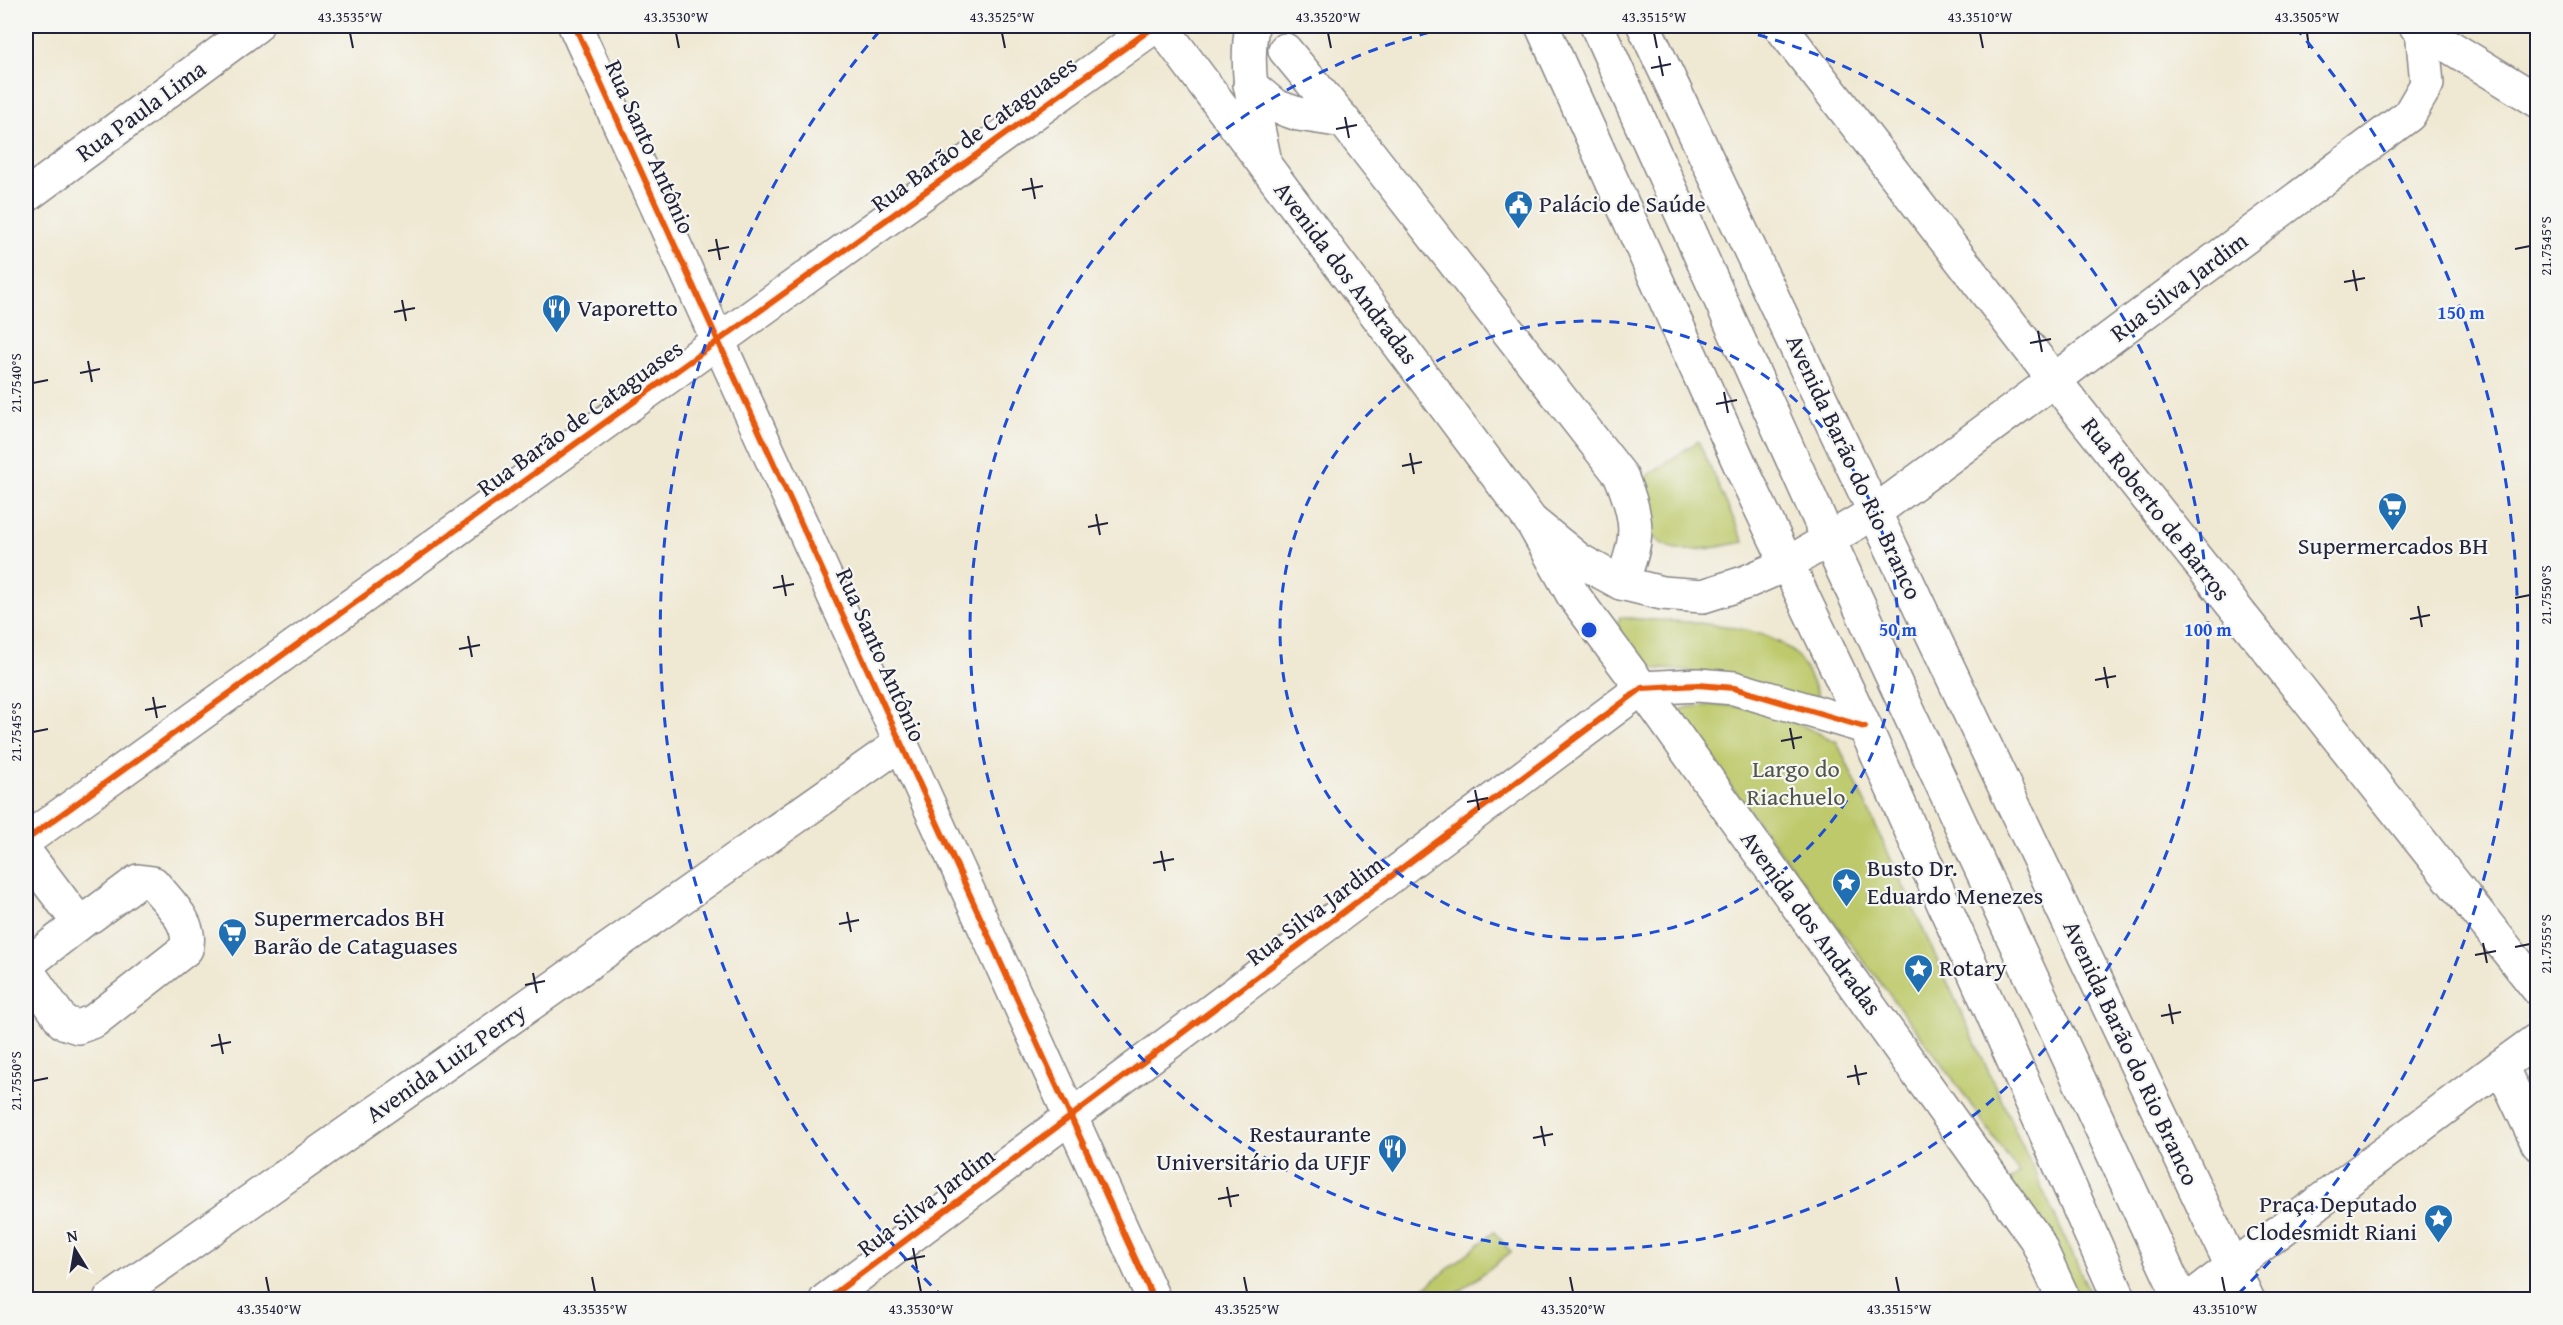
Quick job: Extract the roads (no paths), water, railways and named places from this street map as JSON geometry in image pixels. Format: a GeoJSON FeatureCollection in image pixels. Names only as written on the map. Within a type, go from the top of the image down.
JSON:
{"type":"FeatureCollection","features":[{"type":"Feature","properties":{"kind":"street","name":"Rua Paula Lima"},"geometry":{"type":"LineString","coordinates":[[26,196],[256,26]]}},
{"type":"Feature","properties":{"kind":"street","name":"Rua Santo Antônio"},"geometry":{"type":"LineString","coordinates":[[575,26],[1154,1299]]}},
{"type":"Feature","properties":{"kind":"street","name":"Rua Barão de Cataguases"},"geometry":{"type":"LineString","coordinates":[[26,840],[1155,26]]}},
{"type":"Feature","properties":{"kind":"street","name":"Avenida dos Andradas"},"geometry":{"type":"LineString","coordinates":[[1161,26],[1532,521],[1573,596],[1642,688],[2036,1239],[2064,1299]]}},
{"type":"Feature","properties":{"kind":"street"},"geometry":{"type":"LineString","coordinates":[[1252,26],[1249,45],[1250,85],[1265,165]]}},
{"type":"Feature","properties":{"kind":"street"},"geometry":{"type":"LineString","coordinates":[[1542,26],[1787,564],[1865,727],[2120,1299]]}},
{"type":"Feature","properties":{"kind":"street"},"geometry":{"type":"LineString","coordinates":[[1597,26],[1828,538],[2181,1299]]}},
{"type":"Feature","properties":{"kind":"street","name":"Avenida Barão do Rio Branco"},"geometry":{"type":"LineString","coordinates":[[1644,26],[2248,1299]]}},
{"type":"Feature","properties":{"kind":"street","name":"Rua Roberto de Barros"},"geometry":{"type":"LineString","coordinates":[[1780,26],[2054,380],[2538,989]]}},
{"type":"Feature","properties":{"kind":"street"},"geometry":{"type":"LineString","coordinates":[[2419,27],[2538,101]]}},
{"type":"Feature","properties":{"kind":"street","name":"Rua Silva Jardim"},"geometry":{"type":"LineString","coordinates":[[1875,512],[2409,115],[2427,84],[2419,27]]}},
{"type":"Feature","properties":{"kind":"street"},"geometry":{"type":"LineString","coordinates":[[1285,50],[1344,121],[1621,476],[1630,500],[1636,528],[1635,546],[1621,583]]}},
{"type":"Feature","properties":{"kind":"street"},"geometry":{"type":"LineString","coordinates":[[1250,85],[1275,106],[1298,114],[1344,121]]}},
{"type":"Feature","properties":{"kind":"street","name":"Avenida dos Andradas"},"geometry":{"type":"LineString","coordinates":[[1532,521],[1579,560],[1621,583],[1662,593],[1702,596],[1744,583],[1787,564],[1875,512]]}},
{"type":"Feature","properties":{"kind":"street"},"geometry":{"type":"LineString","coordinates":[[1642,688],[1698,685],[1734,688],[1865,727]]}},
{"type":"Feature","properties":{"kind":"street","name":"Rua Silva Jardim"},"geometry":{"type":"LineString","coordinates":[[826,1299],[1642,688]]}},
{"type":"Feature","properties":{"kind":"street","name":"Avenida Luiz Perry"},"geometry":{"type":"LineString","coordinates":[[110,1299],[901,743]]}},
{"type":"Feature","properties":{"kind":"street"},"geometry":{"type":"LineString","coordinates":[[26,853],[70,912],[85,919]]}},
{"type":"Feature","properties":{"kind":"street"},"geometry":{"type":"LineString","coordinates":[[138,881],[153,884],[187,927],[190,938],[186,949],[94,1021],[78,1027],[63,1022],[26,967],[85,919],[138,881]]}},
{"type":"Feature","properties":{"kind":"street"},"geometry":{"type":"LineString","coordinates":[[2187,1299],[2538,1039]]}},
{"type":"Feature","properties":{"kind":"street"},"geometry":{"type":"LineString","coordinates":[[2501,1066],[2538,1144]]}},
{"type":"Feature","properties":{"kind":"place","name":"Palácio de Saúde"},"geometry":{"type":"Point","coordinates":[1518,230]}},
{"type":"Feature","properties":{"kind":"place","name":"Vaporetto"},"geometry":{"type":"Point","coordinates":[556,334]}},
{"type":"Feature","properties":{"kind":"place","name":"Supermercados BH"},"geometry":{"type":"Point","coordinates":[2393,532]}},
{"type":"Feature","properties":{"kind":"place","name":"Busto Dr. Eduardo Menezes"},"geometry":{"type":"Point","coordinates":[1846,908]}},
{"type":"Feature","properties":{"kind":"place","name":"Supermercados BH Barão de Cataguases"},"geometry":{"type":"Point","coordinates":[233,958]}},
{"type":"Feature","properties":{"kind":"place","name":"Rotary"},"geometry":{"type":"Point","coordinates":[1918,994]}},
{"type":"Feature","properties":{"kind":"place","name":"Restaurante Universitário da UFJF"},"geometry":{"type":"Point","coordinates":[1392,1174]}},
{"type":"Feature","properties":{"kind":"place","name":"Praça Deputado Clodesmidt Riani"},"geometry":{"type":"Point","coordinates":[2438,1244]}},
{"type":"Feature","properties":{"kind":"park label","name":"Largo do Riachuelo"},"geometry":{"type":"Point","coordinates":[1796,783]}}]}
